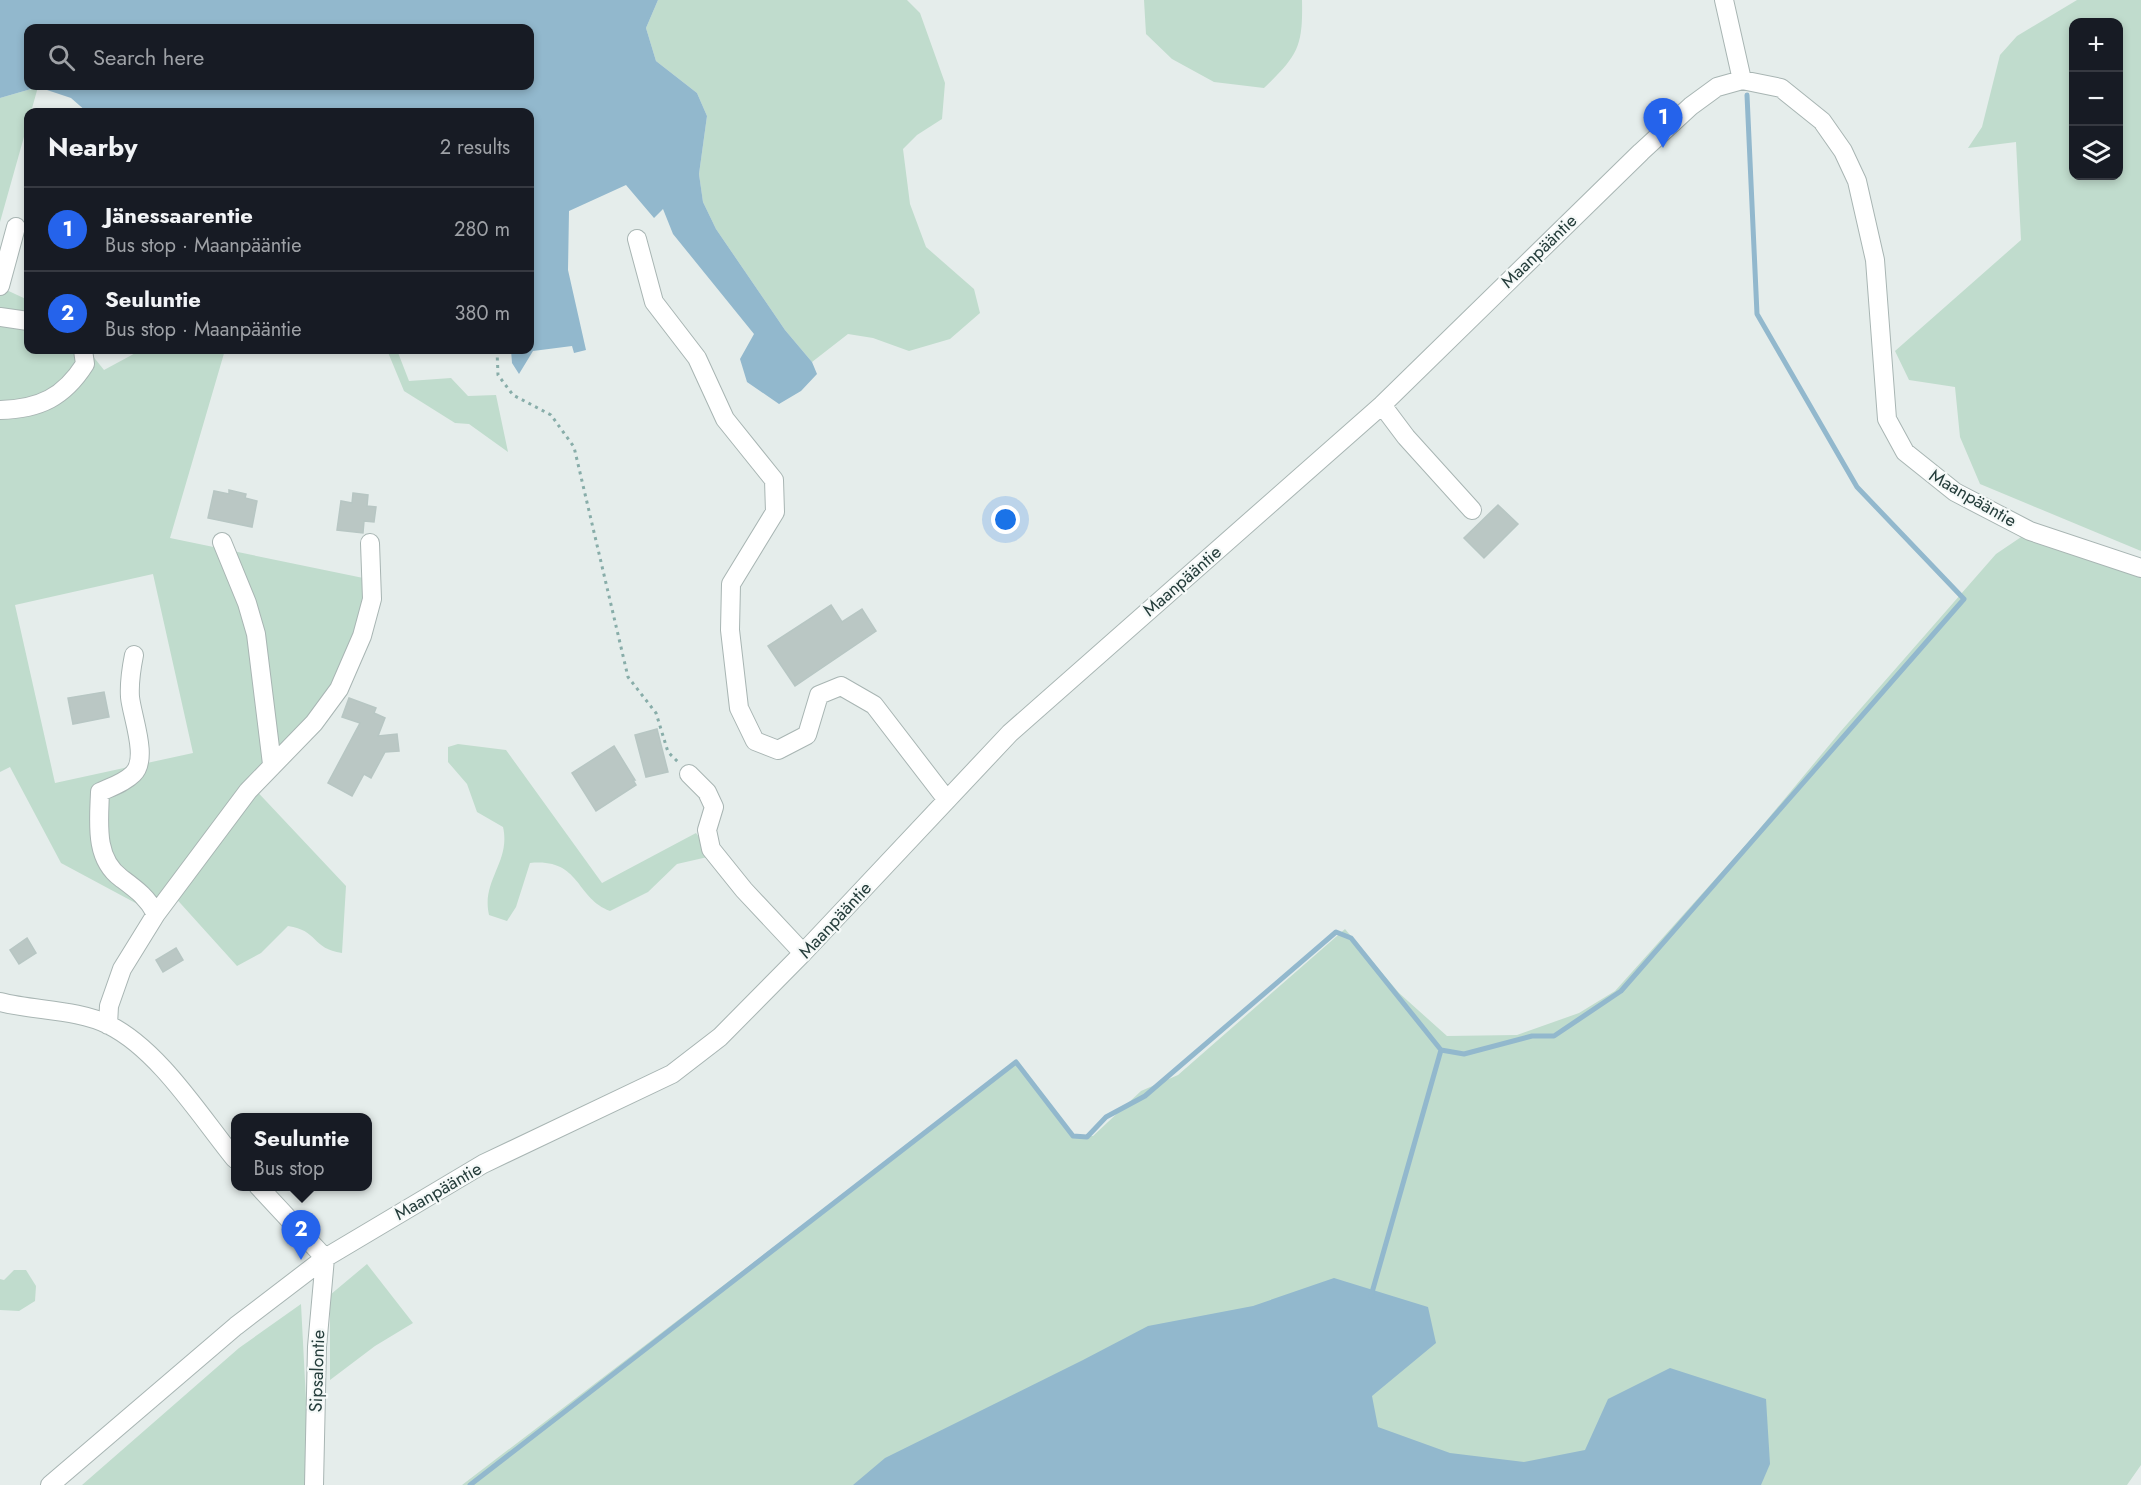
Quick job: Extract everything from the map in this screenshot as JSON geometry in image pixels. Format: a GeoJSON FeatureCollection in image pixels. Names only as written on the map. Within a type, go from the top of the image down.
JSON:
{"type":"FeatureCollection","features":[{"type":"Feature","properties":{"kind":"street"},"geometry":{"type":"LineString","coordinates":[[1724,0],[1742,80]]}},
{"type":"Feature","properties":{"kind":"street","name":"Maanpääntie"},"geometry":{"type":"LineString","coordinates":[[50,1485],[236,1326],[325,1258],[483,1164],[672,1074],[720,1037],[803,953],[1010,733],[1382,405],[1691,106],[1718,87],[1742,80],[1781,88],[1796,98],[1832,134],[1851,166],[1857,181],[1875,260],[1887,419],[1905,452],[1955,492],[2020,526],[2097,555],[2141,568]]}},
{"type":"Feature","properties":{"kind":"street"},"geometry":{"type":"LineString","coordinates":[[0,286],[16,227]]}},
{"type":"Feature","properties":{"kind":"street"},"geometry":{"type":"LineString","coordinates":[[637,239],[654,302],[697,358],[725,419],[774,480],[775,512],[731,584],[730,630],[739,708],[755,741],[778,750],[807,735],[819,695],[841,686],[874,705],[947,800]]}},
{"type":"Feature","properties":{"kind":"street"},"geometry":{"type":"LineString","coordinates":[[0,317],[24,320]]}},
{"type":"Feature","properties":{"kind":"street"},"geometry":{"type":"LineString","coordinates":[[0,410],[35,405],[58,396],[75,379],[85,364],[84,354]]}},
{"type":"Feature","properties":{"kind":"street"},"geometry":{"type":"LineString","coordinates":[[1382,405],[1406,436],[1472,510]]}},
{"type":"Feature","properties":{"kind":"street"},"geometry":{"type":"LineString","coordinates":[[222,542],[247,603],[256,634],[272,764]]}},
{"type":"Feature","properties":{"kind":"street"},"geometry":{"type":"LineString","coordinates":[[108,1024],[109,1006],[122,969],[156,914],[248,791],[314,723],[339,689],[362,636],[372,599],[370,543]]}},
{"type":"Feature","properties":{"kind":"street"},"geometry":{"type":"LineString","coordinates":[[134,656],[130,675],[130,700],[140,761],[134,773],[121,783],[100,792],[100,844],[108,864],[119,877],[148,898],[156,914]]}},
{"type":"Feature","properties":{"kind":"street"},"geometry":{"type":"LineString","coordinates":[[689,774],[707,792],[714,807],[707,830],[711,849],[744,890],[803,953]]}},
{"type":"Feature","properties":{"kind":"street"},"geometry":{"type":"LineString","coordinates":[[0,1002],[108,1024],[143,1051],[165,1072],[231,1154]]}},
{"type":"Feature","properties":{"kind":"street"},"geometry":{"type":"LineString","coordinates":[[263,1191],[325,1258]]}},
{"type":"Feature","properties":{"kind":"street","name":"Sipsalontie"},"geometry":{"type":"LineString","coordinates":[[314,1485],[317,1347],[325,1258]]}},
{"type":"Feature","properties":{"kind":"path"},"geometry":{"type":"LineString","coordinates":[[497,354],[498,375],[513,395],[550,416],[574,447],[628,677],[656,713],[668,752],[689,774]]}},
{"type":"Feature","properties":{"kind":"green space"},"geometry":{"type":"Polygon","coordinates":[[[658,0],[907,0],[920,13],[945,83],[942,119],[917,135],[903,149],[910,204],[926,247],[974,289],[980,313],[950,339],[909,351],[873,338],[848,334],[812,362],[785,330],[716,229],[703,202],[699,174],[707,116],[697,93],[656,61],[646,28],[658,0]]]}},
{"type":"Feature","properties":{"kind":"green space"},"geometry":{"type":"Polygon","coordinates":[[[1144,0],[1302,0],[1299,40],[1291,58],[1264,88],[1214,82],[1172,59],[1146,34],[1144,0]]]}},
{"type":"Feature","properties":{"kind":"green space"},"geometry":{"type":"Polygon","coordinates":[[[2077,0],[2141,0],[2141,551],[1980,484],[1960,437],[1955,387],[1909,380],[1895,351],[2021,240],[2016,142],[1968,148],[1982,127],[2000,55],[2017,36],[2077,0]]]}},
{"type":"Feature","properties":{"kind":"green space"},"geometry":{"type":"Polygon","coordinates":[[[28,90],[37,90],[32,108],[24,108],[24,137],[0,222],[0,98],[28,90]]]}},
{"type":"Feature","properties":{"kind":"green space"},"geometry":{"type":"Polygon","coordinates":[[[0,287],[24,298],[24,354],[91,354],[104,370],[134,354],[224,354],[170,538],[373,580],[339,689],[252,786],[346,886],[342,953],[325,948],[305,931],[288,926],[261,953],[237,966],[172,894],[156,914],[61,863],[10,767],[0,772],[0,287]],[[153,574],[15,605],[55,783],[193,753],[153,574]]]}},
{"type":"Feature","properties":{"kind":"green space"},"geometry":{"type":"Polygon","coordinates":[[[389,354],[399,354],[409,381],[451,378],[468,396],[496,395],[508,452],[469,424],[455,423],[404,391],[389,354]]]}},
{"type":"Feature","properties":{"kind":"green space"},"geometry":{"type":"Polygon","coordinates":[[[2030,531],[2141,570],[2141,1465],[2127,1485],[462,1485],[1016,1062],[1073,1136],[1093,1136],[1141,1091],[1178,1075],[1345,929],[1399,993],[1447,1036],[1517,1035],[1579,1013],[1615,991],[1752,838],[1841,731],[1996,554],[2030,531]]]}},
{"type":"Feature","properties":{"kind":"green space"},"geometry":{"type":"Polygon","coordinates":[[[458,744],[506,750],[602,883],[696,833],[712,856],[677,864],[648,892],[610,911],[599,905],[576,880],[559,867],[547,863],[530,863],[516,907],[507,921],[489,915],[489,891],[503,851],[503,827],[477,812],[467,784],[448,762],[448,747],[458,744]]]}},
{"type":"Feature","properties":{"kind":"green space"},"geometry":{"type":"Polygon","coordinates":[[[367,1264],[413,1323],[375,1346],[330,1380],[330,1295],[367,1264]]]}},
{"type":"Feature","properties":{"kind":"green space"},"geometry":{"type":"Polygon","coordinates":[[[14,1270],[26,1270],[36,1286],[35,1301],[19,1311],[0,1310],[0,1279],[4,1280],[14,1270]]]}},
{"type":"Feature","properties":{"kind":"green space"},"geometry":{"type":"Polygon","coordinates":[[[301,1304],[308,1439],[307,1485],[82,1485],[239,1348],[301,1304]]]}},
{"type":"Feature","properties":{"kind":"water"},"geometry":{"type":"Polygon","coordinates":[[[0,0],[658,0],[646,28],[656,61],[697,93],[707,116],[699,174],[703,202],[716,229],[785,330],[812,362],[817,374],[801,391],[779,404],[747,382],[740,359],[754,334],[673,234],[663,209],[654,218],[626,185],[569,211],[568,270],[586,350],[574,353],[572,346],[534,351],[534,108],[82,108],[71,98],[47,90],[534,90],[534,24],[24,24],[24,90],[28,90],[0,98],[0,0]]]}},
{"type":"Feature","properties":{"kind":"water"},"geometry":{"type":"Polygon","coordinates":[[[511,354],[531,354],[519,374],[512,363],[511,354]]]}},
{"type":"Feature","properties":{"kind":"water"},"geometry":{"type":"Polygon","coordinates":[[[1334,1278],[1428,1307],[1436,1343],[1372,1396],[1378,1427],[1450,1453],[1524,1462],[1585,1450],[1608,1399],[1670,1368],[1766,1399],[1770,1464],[1761,1485],[853,1485],[885,1458],[1148,1326],[1253,1306],[1334,1278]]]}},
{"type":"Feature","properties":{"kind":"building"},"geometry":{"type":"Polygon","coordinates":[[[229,490],[246,494],[245,498],[257,501],[252,527],[208,518],[214,491],[229,494],[229,490]]]}},
{"type":"Feature","properties":{"kind":"building"},"geometry":{"type":"Polygon","coordinates":[[[353,493],[368,495],[367,506],[376,507],[374,522],[364,521],[363,533],[337,530],[341,501],[352,503],[353,493]]]}},
{"type":"Feature","properties":{"kind":"building"},"geometry":{"type":"Polygon","coordinates":[[[1498,505],[1518,524],[1484,558],[1464,538],[1498,505]]]}},
{"type":"Feature","properties":{"kind":"building"},"geometry":{"type":"Polygon","coordinates":[[[831,605],[842,622],[862,609],[876,631],[795,686],[768,646],[831,605]]]}},
{"type":"Feature","properties":{"kind":"building"},"geometry":{"type":"Polygon","coordinates":[[[104,692],[109,717],[73,724],[68,698],[104,692]]]}},
{"type":"Feature","properties":{"kind":"building"},"geometry":{"type":"Polygon","coordinates":[[[349,698],[376,708],[374,713],[385,718],[378,736],[397,734],[399,751],[385,752],[371,778],[364,774],[352,796],[328,783],[360,723],[342,717],[349,698]]]}},
{"type":"Feature","properties":{"kind":"building"},"geometry":{"type":"Polygon","coordinates":[[[657,729],[668,772],[646,777],[635,735],[657,729]]]}},
{"type":"Feature","properties":{"kind":"building"},"geometry":{"type":"Polygon","coordinates":[[[614,746],[636,785],[596,811],[572,773],[614,746]]]}},
{"type":"Feature","properties":{"kind":"building"},"geometry":{"type":"Polygon","coordinates":[[[27,938],[36,953],[19,964],[10,950],[27,938]]]}},
{"type":"Feature","properties":{"kind":"building"},"geometry":{"type":"Polygon","coordinates":[[[176,948],[183,960],[163,972],[156,960],[176,948]]]}},
{"type":"Feature","properties":{"kind":"waterway"},"geometry":{"type":"LineString","coordinates":[[470,1485],[1016,1062],[1073,1136],[1087,1137],[1106,1117],[1145,1096],[1336,932],[1351,938],[1441,1050],[1464,1054],[1532,1036],[1554,1036],[1621,991],[1964,599],[1857,487],[1757,314],[1747,95]]}},
{"type":"Feature","properties":{"kind":"waterway"},"geometry":{"type":"LineString","coordinates":[[1371,1296],[1441,1050]]}},
{"type":"Feature","properties":{"kind":"place","name":"Jänessaarentie"},"geometry":{"type":"Point","coordinates":[1663,148]}},
{"type":"Feature","properties":{"kind":"place","name":"Seuluntie"},"geometry":{"type":"Point","coordinates":[301,1260]}}]}
